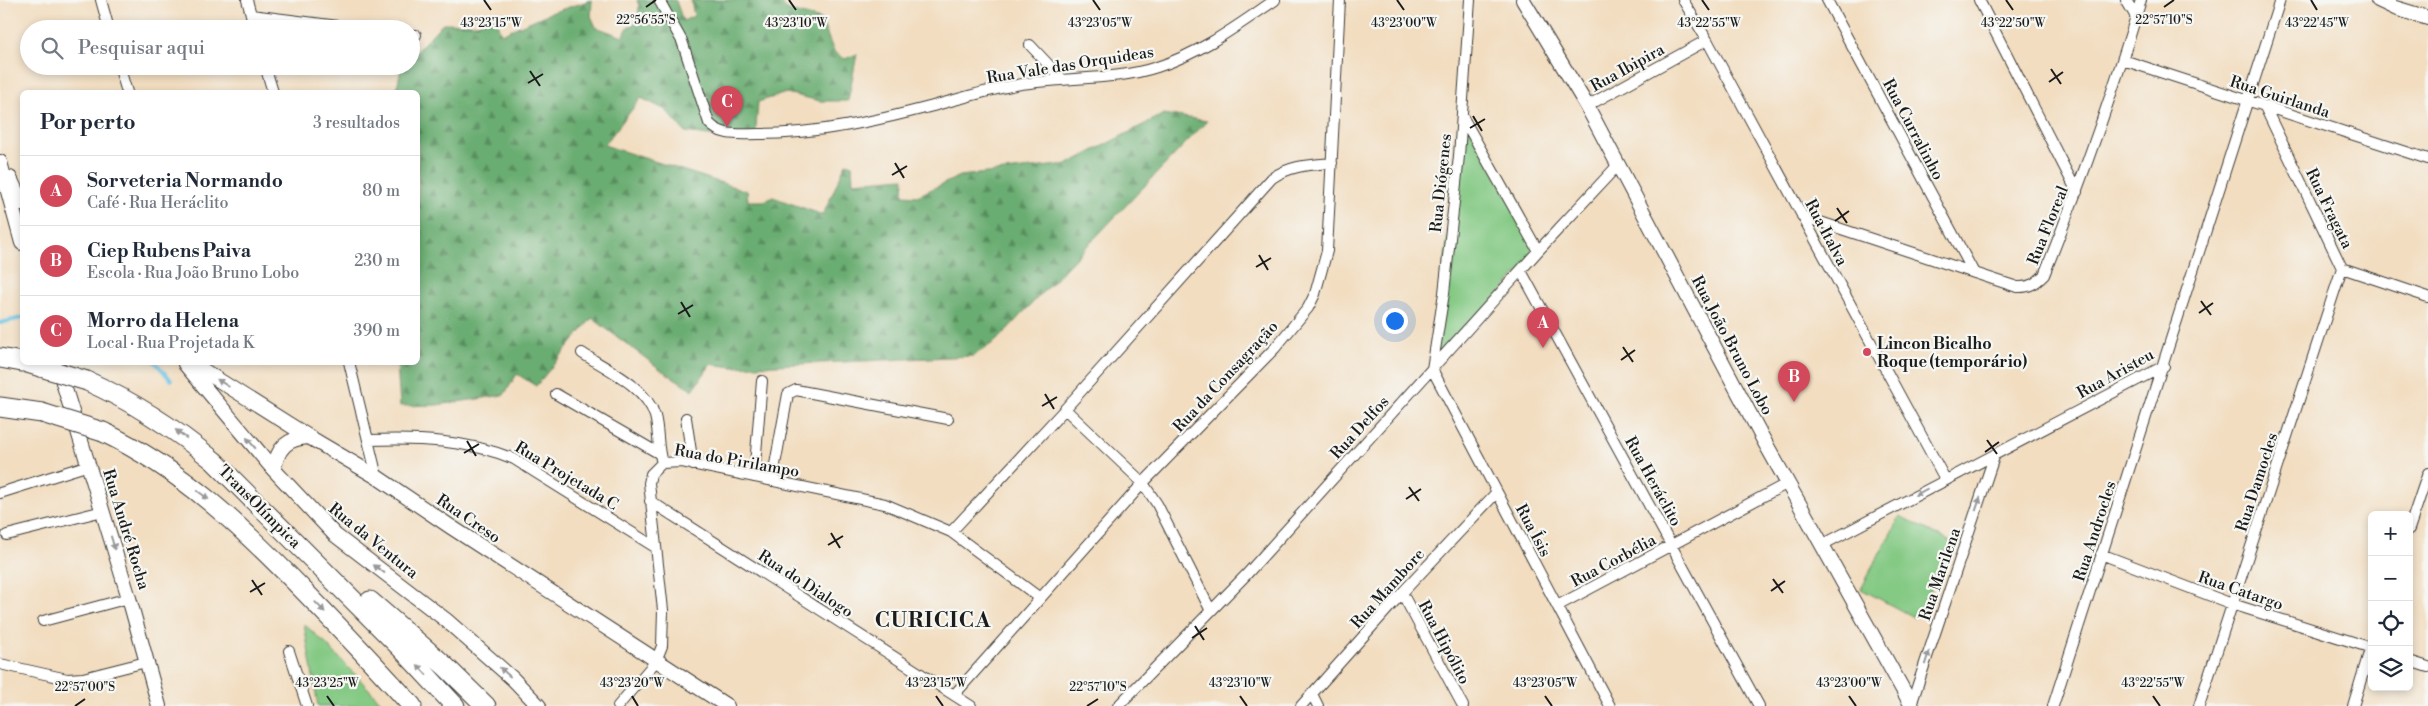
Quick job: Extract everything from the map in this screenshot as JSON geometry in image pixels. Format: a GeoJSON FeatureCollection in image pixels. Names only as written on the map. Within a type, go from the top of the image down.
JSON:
{"type":"FeatureCollection","features":[{"type":"Feature","properties":{"kind":"highway"},"geometry":{"type":"LineString","coordinates":[[0,358],[20,362]]}},
{"type":"Feature","properties":{"kind":"highway","name":"TransOlímpica"},"geometry":{"type":"LineString","coordinates":[[36,365],[87,381],[120,396],[180,433],[214,461],[286,531],[455,706]]}},
{"type":"Feature","properties":{"kind":"highway","name":"TransOlímpica"},"geometry":{"type":"LineString","coordinates":[[0,408],[42,413],[103,432],[160,463],[210,500],[253,538],[412,706]]}},
{"type":"Feature","properties":{"kind":"highway"},"geometry":{"type":"LineString","coordinates":[[286,531],[339,572],[444,665],[486,706]]}},
{"type":"Feature","properties":{"kind":"street"},"geometry":{"type":"LineString","coordinates":[[101,0],[107,20]]}},
{"type":"Feature","properties":{"kind":"street"},"geometry":{"type":"LineString","coordinates":[[246,0],[252,20]]}},
{"type":"Feature","properties":{"kind":"street","name":"Rua Vale das Orquideas"},"geometry":{"type":"LineString","coordinates":[[659,0],[682,41],[709,123],[715,130],[722,133],[735,134],[780,134],[862,123],[1012,85],[1125,74],[1155,68],[1209,45],[1275,0]]}},
{"type":"Feature","properties":{"kind":"street","name":"Rua da Consagração"},"geometry":{"type":"LineString","coordinates":[[954,695],[1143,483],[1275,348],[1308,308],[1315,294],[1327,251],[1340,0]]}},
{"type":"Feature","properties":{"kind":"street","name":"Rua Diógenes"},"geometry":{"type":"LineString","coordinates":[[1432,369],[1444,293],[1462,115],[1470,0]]}},
{"type":"Feature","properties":{"kind":"street","name":"Rua João Bruno Lobo"},"geometry":{"type":"LineString","coordinates":[[1523,0],[1587,106],[1788,483],[1912,705]]}},
{"type":"Feature","properties":{"kind":"street","name":"Rua Italva"},"geometry":{"type":"LineString","coordinates":[[1683,0],[1707,40],[1945,479]]}},
{"type":"Feature","properties":{"kind":"street","name":"Rua Curralinho"},"geometry":{"type":"LineString","coordinates":[[1827,0],[1974,273]]}},
{"type":"Feature","properties":{"kind":"street"},"geometry":{"type":"LineString","coordinates":[[1979,0],[2077,192]]}},
{"type":"Feature","properties":{"kind":"street"},"geometry":{"type":"LineString","coordinates":[[2126,0],[2136,17]]}},
{"type":"Feature","properties":{"kind":"street","name":"Rua Floreal"},"geometry":{"type":"LineString","coordinates":[[1802,216],[2017,287],[2026,288],[2037,282],[2044,275],[2077,192],[2123,60],[2141,0]]}},
{"type":"Feature","properties":{"kind":"street","name":"Rua Aristeu"},"geometry":{"type":"LineString","coordinates":[[1822,545],[2164,366],[2280,0]]}},
{"type":"Feature","properties":{"kind":"street"},"geometry":{"type":"LineString","coordinates":[[2378,0],[2395,8],[2428,18]]}},
{"type":"Feature","properties":{"kind":"street"},"geometry":{"type":"LineString","coordinates":[[251,15],[291,20]]}},
{"type":"Feature","properties":{"kind":"street","name":"Rua Ibipira"},"geometry":{"type":"LineString","coordinates":[[1587,106],[1707,40]]}},
{"type":"Feature","properties":{"kind":"street"},"geometry":{"type":"LineString","coordinates":[[1030,45],[1062,79]]}},
{"type":"Feature","properties":{"kind":"street","name":"Rua Guirlanda"},"geometry":{"type":"LineString","coordinates":[[2123,60],[2428,159]]}},
{"type":"Feature","properties":{"kind":"street"},"geometry":{"type":"LineString","coordinates":[[122,75],[126,90]]}},
{"type":"Feature","properties":{"kind":"street"},"geometry":{"type":"LineString","coordinates":[[268,75],[272,90]]}},
{"type":"Feature","properties":{"kind":"street","name":"Rua Fragata"},"geometry":{"type":"LineString","coordinates":[[2265,107],[2342,268],[2428,297]]}},
{"type":"Feature","properties":{"kind":"street"},"geometry":{"type":"LineString","coordinates":[[1462,115],[1538,251]]}},
{"type":"Feature","properties":{"kind":"street"},"geometry":{"type":"LineString","coordinates":[[0,162],[5,196],[20,237]]}},
{"type":"Feature","properties":{"kind":"street"},"geometry":{"type":"LineString","coordinates":[[0,162],[17,188],[20,198]]}},
{"type":"Feature","properties":{"kind":"street"},"geometry":{"type":"LineString","coordinates":[[951,532],[1065,409],[1272,178],[1284,170],[1296,166],[1332,164]]}},
{"type":"Feature","properties":{"kind":"street","name":"Rua Delfos"},"geometry":{"type":"LineString","coordinates":[[1118,706],[1211,611],[1538,251],[1618,166]]}},
{"type":"Feature","properties":{"kind":"street","name":"Rua Damocles"},"geometry":{"type":"LineString","coordinates":[[2200,706],[2342,268]]}},
{"type":"Feature","properties":{"kind":"street","name":"Rua Heráclito"},"geometry":{"type":"LineString","coordinates":[[1521,271],[1759,706]]}},
{"type":"Feature","properties":{"kind":"street"},"geometry":{"type":"LineString","coordinates":[[582,353],[631,385],[650,404],[655,416],[661,458]]}},
{"type":"Feature","properties":{"kind":"street","name":"Rua André Rocha"},"geometry":{"type":"LineString","coordinates":[[58,365],[129,598],[159,706]]}},
{"type":"Feature","properties":{"kind":"street","name":"Rua da Ventura"},"geometry":{"type":"LineString","coordinates":[[186,365],[274,470],[335,535],[446,620],[539,706]]}},
{"type":"Feature","properties":{"kind":"street","name":"Rua Creso"},"geometry":{"type":"LineString","coordinates":[[195,365],[309,438],[376,476],[726,706]]}},
{"type":"Feature","properties":{"kind":"street"},"geometry":{"type":"LineString","coordinates":[[350,365],[376,476]]}},
{"type":"Feature","properties":{"kind":"street","name":"Rua Androcles"},"geometry":{"type":"LineString","coordinates":[[2053,706],[2101,554],[2164,366]]}},
{"type":"Feature","properties":{"kind":"street","name":"Rua Ísis"},"geometry":{"type":"LineString","coordinates":[[1432,369],[1610,706]]}},
{"type":"Feature","properties":{"kind":"street"},"geometry":{"type":"LineString","coordinates":[[754,477],[762,381]]}},
{"type":"Feature","properties":{"kind":"street"},"geometry":{"type":"LineString","coordinates":[[772,481],[788,394],[791,391],[948,419]]}},
{"type":"Feature","properties":{"kind":"street"},"geometry":{"type":"LineString","coordinates":[[556,394],[661,458]]}},
{"type":"Feature","properties":{"kind":"street"},"geometry":{"type":"LineString","coordinates":[[1065,409],[1143,483],[1157,504],[1211,611]]}},
{"type":"Feature","properties":{"kind":"street"},"geometry":{"type":"LineString","coordinates":[[686,418],[693,464]]}},
{"type":"Feature","properties":{"kind":"street"},"geometry":{"type":"LineString","coordinates":[[274,470],[279,450],[288,442],[298,438],[309,438]]}},
{"type":"Feature","properties":{"kind":"street","name":"Rua Projetada C"},"geometry":{"type":"LineString","coordinates":[[368,440],[404,439],[491,449],[514,458],[655,547]]}},
{"type":"Feature","properties":{"kind":"street","name":"Rua Marilena"},"geometry":{"type":"LineString","coordinates":[[1912,705],[1996,454]]}},
{"type":"Feature","properties":{"kind":"street","name":"Rua do Pirilampo"},"geometry":{"type":"LineString","coordinates":[[618,706],[656,661],[662,646],[664,631],[649,483],[651,474],[661,458],[885,504],[951,532],[1040,598]]}},
{"type":"Feature","properties":{"kind":"street"},"geometry":{"type":"LineString","coordinates":[[0,493],[89,465]]}},
{"type":"Feature","properties":{"kind":"street"},"geometry":{"type":"LineString","coordinates":[[2413,517],[2428,473]]}},
{"type":"Feature","properties":{"kind":"street","name":"Rua Corbélia"},"geometry":{"type":"LineString","coordinates":[[1557,606],[1788,483]]}},
{"type":"Feature","properties":{"kind":"street","name":"Rua Mambore"},"geometry":{"type":"LineString","coordinates":[[1301,706],[1402,593],[1497,492]]}},
{"type":"Feature","properties":{"kind":"street","name":"Rua do Dialogo"},"geometry":{"type":"LineString","coordinates":[[650,501],[972,706]]}},
{"type":"Feature","properties":{"kind":"street"},"geometry":{"type":"LineString","coordinates":[[7,535],[103,511]]}},
{"type":"Feature","properties":{"kind":"street","name":"Rua Catargo"},"geometry":{"type":"LineString","coordinates":[[2101,554],[2232,604],[2368,645]]}},
{"type":"Feature","properties":{"kind":"street","name":"Rua Hipólito"},"geometry":{"type":"LineString","coordinates":[[1402,593],[1462,706]]}},
{"type":"Feature","properties":{"kind":"street"},"geometry":{"type":"LineString","coordinates":[[43,622],[129,598]]}},
{"type":"Feature","properties":{"kind":"street"},"geometry":{"type":"LineString","coordinates":[[289,651],[307,706]]}},
{"type":"Feature","properties":{"kind":"street"},"geometry":{"type":"LineString","coordinates":[[2353,706],[2368,656]]}},
{"type":"Feature","properties":{"kind":"street"},"geometry":{"type":"LineString","coordinates":[[0,664],[67,679],[83,678],[146,662]]}},
{"type":"Feature","properties":{"kind":"street"},"geometry":{"type":"LineString","coordinates":[[2413,662],[2428,667]]}},
{"type":"Feature","properties":{"kind":"street"},"geometry":{"type":"LineString","coordinates":[[1312,694],[1318,706]]}},
{"type":"Feature","properties":{"kind":"green space"},"geometry":{"type":"Polygon","coordinates":[[[592,0],[591,16],[596,27],[623,37],[628,27],[638,22],[639,6],[637,0],[676,1],[683,21],[694,16],[691,0],[777,0],[789,11],[821,19],[834,52],[845,59],[857,54],[848,101],[820,101],[786,93],[758,102],[755,141],[685,132],[666,110],[641,98],[604,145],[747,191],[748,201],[764,201],[773,197],[823,215],[846,163],[852,165],[853,182],[904,178],[903,195],[917,196],[960,176],[1068,164],[1164,114],[1207,121],[996,341],[973,356],[733,367],[711,364],[693,390],[660,369],[592,318],[536,386],[517,374],[504,395],[437,405],[400,406],[397,365],[420,365],[420,90],[396,90],[400,75],[420,75],[420,47],[443,23],[477,24],[495,18],[501,34],[550,13],[592,0]]]}},
{"type":"Feature","properties":{"kind":"green space"},"geometry":{"type":"Polygon","coordinates":[[[1462,115],[1538,251],[1432,369],[1462,115]]]}},
{"type":"Feature","properties":{"kind":"green space"},"geometry":{"type":"Polygon","coordinates":[[[1900,516],[1955,544],[1915,618],[1861,589],[1900,516]]]}},
{"type":"Feature","properties":{"kind":"green space"},"geometry":{"type":"Polygon","coordinates":[[[304,624],[327,645],[385,706],[318,706],[304,624]]]}},
{"type":"Feature","properties":{"kind":"waterway"},"geometry":{"type":"LineString","coordinates":[[0,323],[20,318]]}},
{"type":"Feature","properties":{"kind":"waterway"},"geometry":{"type":"LineString","coordinates":[[158,365],[171,380]]}},
{"type":"Feature","properties":{"kind":"place","name":"Morro da Helena"},"geometry":{"type":"Point","coordinates":[727,127]}},
{"type":"Feature","properties":{"kind":"place","name":"Sorveteria Normando"},"geometry":{"type":"Point","coordinates":[1543,348]}},
{"type":"Feature","properties":{"kind":"place","name":"Lincon Bicalho Roque (temporário)"},"geometry":{"type":"Point","coordinates":[1867,352]}},
{"type":"Feature","properties":{"kind":"place","name":"Ciep Rubens Paiva"},"geometry":{"type":"Point","coordinates":[1794,402]}},
{"type":"Feature","properties":{"kind":"district","name":"CURICICA"},"geometry":{"type":"Point","coordinates":[933,620]}}]}
